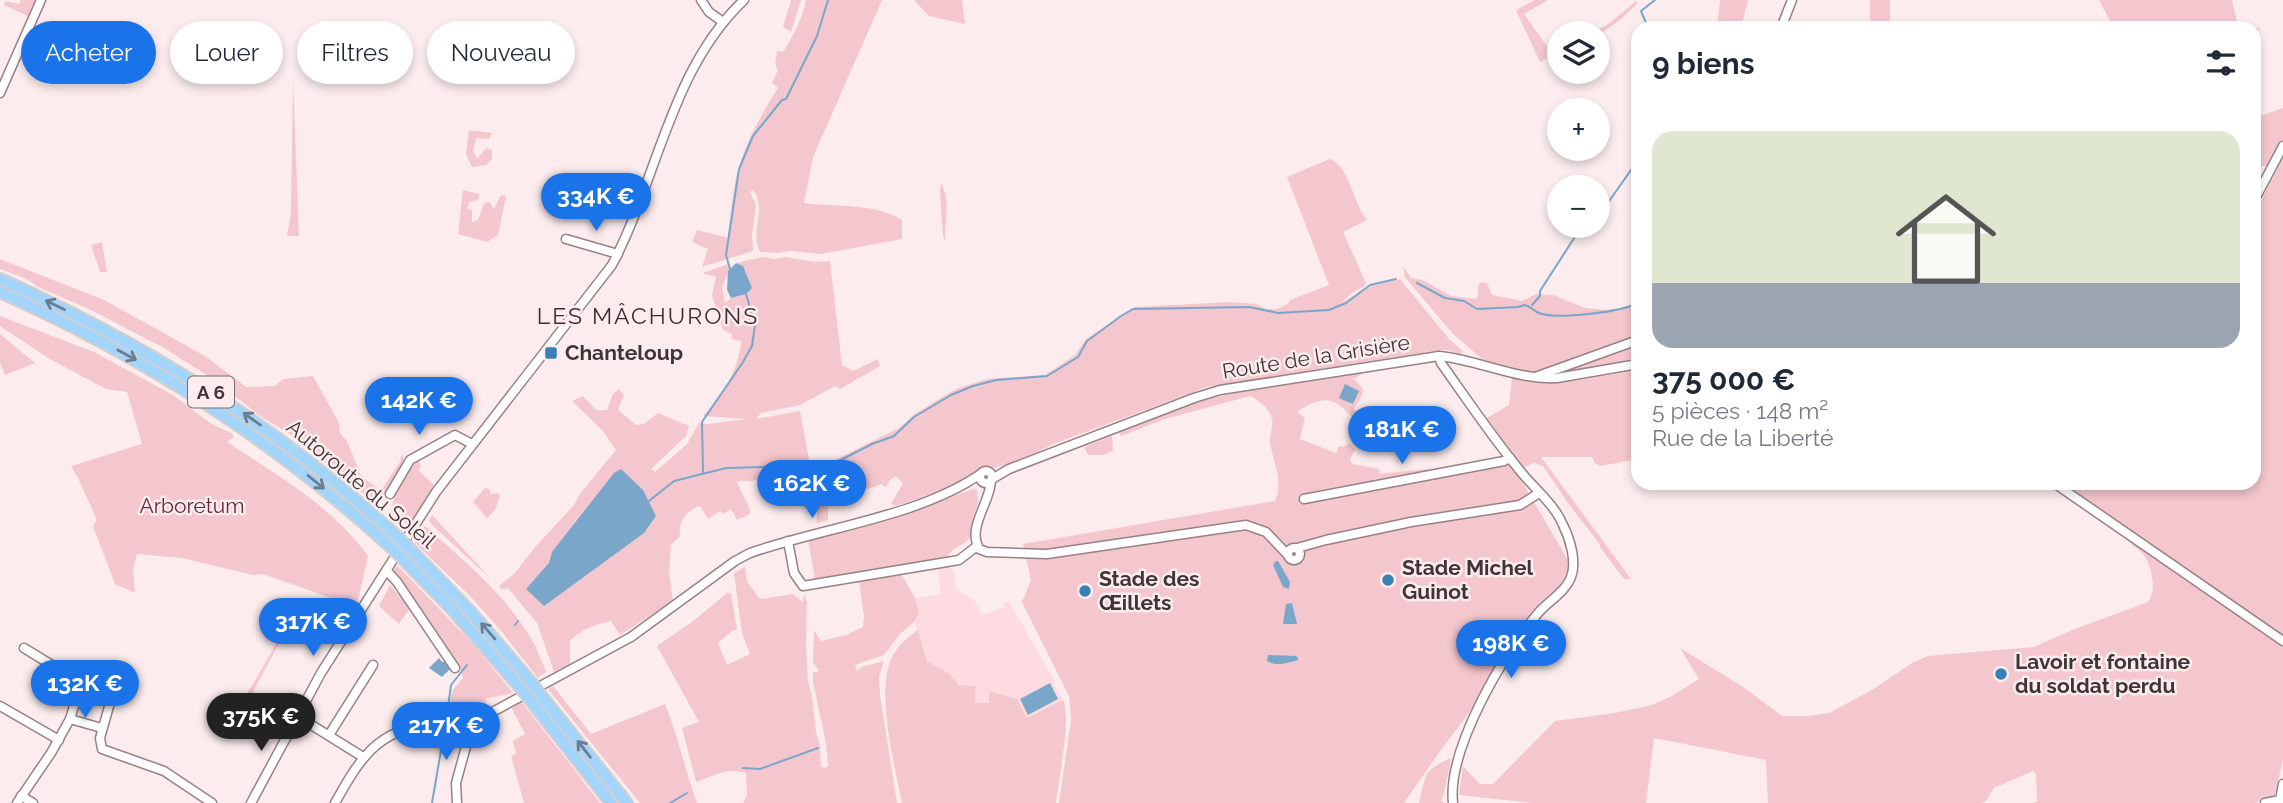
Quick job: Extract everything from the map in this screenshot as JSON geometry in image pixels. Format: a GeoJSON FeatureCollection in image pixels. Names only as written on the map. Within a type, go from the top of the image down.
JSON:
{"type":"FeatureCollection","features":[{"type":"Feature","properties":{"kind":"highway","name":"Autoroute du Soleil"},"geometry":{"type":"LineString","coordinates":[[0,279],[118,337],[225,400],[317,467],[470,611],[532,683],[627,803]]}},
{"type":"Feature","properties":{"kind":"highway","name":"Autoroute du Soleil"},"geometry":{"type":"LineString","coordinates":[[0,292],[125,354],[217,410],[308,475],[401,547],[405,561],[450,607],[522,690],[611,803]]}},
{"type":"Feature","properties":{"kind":"street"},"geometry":{"type":"LineString","coordinates":[[0,93],[41,0]]}},
{"type":"Feature","properties":{"kind":"street"},"geometry":{"type":"LineString","coordinates":[[701,0],[709,12],[723,22]]}},
{"type":"Feature","properties":{"kind":"street"},"geometry":{"type":"LineString","coordinates":[[251,803],[326,666],[436,492],[604,279],[618,254],[677,104],[703,51],[723,22],[744,0]]}},
{"type":"Feature","properties":{"kind":"street"},"geometry":{"type":"LineString","coordinates":[[1784,21],[1792,0]]}},
{"type":"Feature","properties":{"kind":"street"},"geometry":{"type":"LineString","coordinates":[[2261,188],[2283,146]]}},
{"type":"Feature","properties":{"kind":"street"},"geometry":{"type":"LineString","coordinates":[[566,239],[618,254]]}},
{"type":"Feature","properties":{"kind":"street"},"geometry":{"type":"LineString","coordinates":[[1532,378],[1631,343]]}},
{"type":"Feature","properties":{"kind":"street"},"geometry":{"type":"LineString","coordinates":[[1439,356],[1441,363],[1510,458],[1557,514],[1572,554],[1573,572],[1571,579],[1539,613],[1481,704],[1463,739],[1453,779],[1453,803]]}},
{"type":"Feature","properties":{"kind":"street","name":"Route de la Grisière"},"geometry":{"type":"LineString","coordinates":[[473,722],[631,637],[735,561],[750,553],[901,509],[1194,398],[1220,390],[1439,356],[1532,378],[1557,379],[1631,365]]}},
{"type":"Feature","properties":{"kind":"street"},"geometry":{"type":"LineString","coordinates":[[390,494],[410,460],[426,450],[455,435],[472,444]]}},
{"type":"Feature","properties":{"kind":"street"},"geometry":{"type":"LineString","coordinates":[[1304,499],[1510,458]]}},
{"type":"Feature","properties":{"kind":"street"},"geometry":{"type":"LineString","coordinates":[[977,546],[976,529],[990,493],[986,479]]}},
{"type":"Feature","properties":{"kind":"street"},"geometry":{"type":"LineString","coordinates":[[2064,490],[2283,641]]}},
{"type":"Feature","properties":{"kind":"street"},"geometry":{"type":"LineString","coordinates":[[977,546],[987,552],[1047,554],[1246,525],[1259,528],[1294,551],[1317,543],[1411,522],[1520,505],[1539,493]]}},
{"type":"Feature","properties":{"kind":"street"},"geometry":{"type":"LineString","coordinates":[[788,541],[794,573],[803,586],[959,560],[977,546]]}},
{"type":"Feature","properties":{"kind":"street"},"geometry":{"type":"LineString","coordinates":[[387,571],[455,668]]}},
{"type":"Feature","properties":{"kind":"street"},"geometry":{"type":"LineString","coordinates":[[24,648],[81,683],[111,689],[100,738],[102,749],[164,771],[212,803]]}},
{"type":"Feature","properties":{"kind":"street"},"geometry":{"type":"LineString","coordinates":[[329,735],[373,665]]}},
{"type":"Feature","properties":{"kind":"street"},"geometry":{"type":"LineString","coordinates":[[33,803],[19,799],[71,719],[81,683]]}},
{"type":"Feature","properties":{"kind":"street"},"geometry":{"type":"LineString","coordinates":[[1,710],[59,740]]}},
{"type":"Feature","properties":{"kind":"street"},"geometry":{"type":"LineString","coordinates":[[297,716],[363,757]]}},
{"type":"Feature","properties":{"kind":"street"},"geometry":{"type":"LineString","coordinates":[[71,719],[98,727]]}},
{"type":"Feature","properties":{"kind":"street"},"geometry":{"type":"LineString","coordinates":[[335,803],[363,757],[386,737],[424,725],[473,722],[456,783],[457,803]]}},
{"type":"Feature","properties":{"kind":"street"},"geometry":{"type":"LineString","coordinates":[[2265,803],[2280,800],[2283,783]]}},
{"type":"Feature","properties":{"kind":"shaded area"},"geometry":{"type":"Polygon","coordinates":[[[947,566],[954,571],[956,589],[974,601],[983,615],[1005,607],[1004,603],[1008,601],[1055,681],[1054,685],[1063,700],[1027,718],[989,691],[989,703],[975,703],[976,687],[960,685],[953,677],[927,661],[916,623],[919,612],[915,598],[941,594],[937,569],[947,566]]]}},
{"type":"Feature","properties":{"kind":"green space"},"geometry":{"type":"Polygon","coordinates":[[[21,0],[38,0],[30,17],[4,5],[5,1],[19,4],[21,0]]]}},
{"type":"Feature","properties":{"kind":"green space"},"geometry":{"type":"Polygon","coordinates":[[[791,0],[801,0],[791,32],[783,27],[791,0]]]}},
{"type":"Feature","properties":{"kind":"green space"},"geometry":{"type":"Polygon","coordinates":[[[806,0],[882,0],[813,157],[804,203],[868,208],[892,215],[902,220],[902,239],[821,254],[760,252],[756,236],[759,205],[753,190],[750,192],[756,205],[753,251],[702,267],[708,249],[692,242],[697,230],[728,238],[739,166],[753,131],[778,88],[772,83],[778,70],[775,64],[777,51],[783,52],[790,40],[806,0]]]}},
{"type":"Feature","properties":{"kind":"green space"},"geometry":{"type":"Polygon","coordinates":[[[914,0],[962,0],[965,24],[929,16],[914,0]]]}},
{"type":"Feature","properties":{"kind":"green space"},"geometry":{"type":"Polygon","coordinates":[[[1535,0],[1548,0],[1524,14],[1547,46],[1547,59],[1540,62],[1516,10],[1535,0]]]}},
{"type":"Feature","properties":{"kind":"green space"},"geometry":{"type":"Polygon","coordinates":[[[1634,0],[1638,3],[1610,26],[1610,23],[1635,2],[1634,0]]]}},
{"type":"Feature","properties":{"kind":"green space"},"geometry":{"type":"Polygon","coordinates":[[[1720,0],[1748,0],[1743,21],[1718,21],[1720,0]]]}},
{"type":"Feature","properties":{"kind":"green space"},"geometry":{"type":"Polygon","coordinates":[[[1870,0],[1890,0],[1890,21],[1870,21],[1870,0]]]}},
{"type":"Feature","properties":{"kind":"green space"},"geometry":{"type":"Polygon","coordinates":[[[2099,0],[2232,0],[2237,21],[2110,21],[2099,0]]]}},
{"type":"Feature","properties":{"kind":"green space"},"geometry":{"type":"Polygon","coordinates":[[[293,79],[299,236],[287,236],[291,212],[293,79]]]}},
{"type":"Feature","properties":{"kind":"green space"},"geometry":{"type":"Polygon","coordinates":[[[2283,108],[2283,140],[2269,166],[2261,166],[2261,116],[2283,108]]]}},
{"type":"Feature","properties":{"kind":"green space"},"geometry":{"type":"Polygon","coordinates":[[[469,130],[492,133],[489,139],[476,138],[473,151],[477,159],[486,148],[492,150],[492,159],[486,165],[472,167],[466,154],[469,130]]]}},
{"type":"Feature","properties":{"kind":"green space"},"geometry":{"type":"Polygon","coordinates":[[[2283,158],[2283,636],[2069,490],[2261,490],[2261,201],[2283,158]]]}},
{"type":"Feature","properties":{"kind":"green space"},"geometry":{"type":"Polygon","coordinates":[[[1330,159],[1337,163],[1347,177],[1367,220],[1343,232],[1366,283],[1341,303],[1368,287],[1400,279],[1449,339],[1463,351],[1460,355],[1440,350],[1207,387],[1056,443],[1014,463],[993,468],[984,466],[961,483],[896,506],[891,504],[903,483],[896,476],[886,487],[881,484],[868,489],[857,489],[853,488],[851,480],[831,488],[828,484],[828,520],[817,523],[815,469],[822,469],[825,465],[899,428],[916,413],[956,389],[987,379],[1045,375],[1075,355],[1086,339],[1135,307],[1230,302],[1277,309],[1288,304],[1290,300],[1329,285],[1287,177],[1330,159]]]}},
{"type":"Feature","properties":{"kind":"green space"},"geometry":{"type":"Polygon","coordinates":[[[941,183],[947,205],[946,243],[943,235],[941,183]]]}},
{"type":"Feature","properties":{"kind":"green space"},"geometry":{"type":"Polygon","coordinates":[[[463,190],[479,194],[479,199],[470,202],[467,208],[472,210],[472,222],[478,220],[484,204],[489,202],[494,209],[501,195],[506,196],[498,235],[487,242],[458,234],[463,190]]]}},
{"type":"Feature","properties":{"kind":"green space"},"geometry":{"type":"Polygon","coordinates":[[[102,242],[107,272],[100,272],[91,245],[102,242]]]}},
{"type":"Feature","properties":{"kind":"green space"},"geometry":{"type":"Polygon","coordinates":[[[763,257],[830,261],[842,365],[853,371],[878,359],[880,366],[840,389],[835,386],[800,405],[761,413],[756,419],[800,411],[810,465],[784,473],[790,500],[771,503],[770,492],[760,490],[756,479],[738,481],[750,514],[737,520],[731,509],[723,514],[720,511],[708,519],[700,506],[691,511],[682,521],[680,536],[671,545],[669,572],[673,601],[620,635],[611,621],[583,631],[570,641],[570,664],[554,672],[537,623],[508,588],[502,590],[499,586],[514,574],[574,505],[616,450],[603,431],[572,401],[583,396],[596,410],[607,410],[613,394],[619,389],[624,395],[618,410],[636,425],[644,424],[658,413],[689,426],[686,436],[651,469],[655,472],[687,444],[699,423],[747,419],[703,416],[728,382],[737,362],[741,341],[732,339],[732,334],[723,330],[712,295],[716,277],[702,273],[729,264],[731,266],[722,287],[725,303],[731,298],[746,294],[743,266],[736,263],[763,257]]]}},
{"type":"Feature","properties":{"kind":"green space"},"geometry":{"type":"Polygon","coordinates":[[[0,259],[104,300],[205,356],[246,387],[275,386],[283,379],[313,376],[339,423],[340,433],[347,441],[361,476],[381,491],[400,462],[402,453],[404,462],[381,502],[376,504],[293,436],[260,416],[213,379],[164,348],[91,310],[0,269],[0,259]]]}},
{"type":"Feature","properties":{"kind":"green space"},"geometry":{"type":"Polygon","coordinates":[[[1403,266],[1411,278],[1422,280],[1451,296],[1475,299],[1481,282],[1487,283],[1492,295],[1522,301],[1536,294],[1553,295],[1585,308],[1606,310],[1631,304],[1631,339],[1547,369],[1524,373],[1482,359],[1452,333],[1405,277],[1403,266]]]}},
{"type":"Feature","properties":{"kind":"green space","name":"Arboretum"},"geometry":{"type":"Polygon","coordinates":[[[0,316],[94,352],[173,395],[210,423],[233,434],[233,438],[227,442],[321,507],[354,538],[368,556],[357,605],[347,628],[323,611],[293,636],[285,632],[239,718],[215,711],[244,699],[288,624],[317,601],[329,608],[331,598],[263,574],[253,575],[182,558],[137,554],[133,569],[135,593],[115,584],[93,526],[97,520],[71,466],[142,444],[127,392],[106,389],[48,358],[0,326],[0,316]]]}},
{"type":"Feature","properties":{"kind":"green space"},"geometry":{"type":"Polygon","coordinates":[[[0,334],[35,363],[5,375],[0,363],[0,334]]]}},
{"type":"Feature","properties":{"kind":"green space"},"geometry":{"type":"Polygon","coordinates":[[[1631,349],[1631,363],[1547,376],[1631,349]]]}},
{"type":"Feature","properties":{"kind":"green space"},"geometry":{"type":"Polygon","coordinates":[[[1631,371],[1631,460],[1600,466],[1592,457],[1541,457],[1631,579],[1624,579],[1543,466],[1534,463],[1522,468],[1487,418],[1509,405],[1512,377],[1538,383],[1581,380],[1631,371]]]}},
{"type":"Feature","properties":{"kind":"green space"},"geometry":{"type":"Polygon","coordinates":[[[1363,373],[1354,379],[1363,389],[1354,409],[1362,416],[1362,420],[1359,422],[1331,401],[1316,402],[1297,412],[1305,418],[1300,439],[1336,453],[1339,446],[1343,447],[1349,443],[1355,450],[1350,459],[1352,464],[1379,469],[1380,474],[1510,461],[1575,572],[1404,803],[1059,803],[1071,720],[1069,696],[1022,602],[1031,580],[1023,544],[1275,501],[1278,486],[1270,442],[1272,419],[1264,405],[1250,396],[1165,419],[1121,436],[1119,431],[1197,402],[1228,394],[1363,373]]]}},
{"type":"Feature","properties":{"kind":"green space"},"geometry":{"type":"Polygon","coordinates":[[[1112,436],[1113,451],[1102,455],[1088,455],[1084,447],[1112,436]]]}},
{"type":"Feature","properties":{"kind":"green space"},"geometry":{"type":"Polygon","coordinates":[[[418,460],[421,466],[418,470],[434,485],[409,526],[391,513],[400,484],[418,460]]]}},
{"type":"Feature","properties":{"kind":"green space"},"geometry":{"type":"Polygon","coordinates":[[[485,488],[489,489],[491,494],[498,493],[500,496],[495,510],[487,518],[473,502],[485,488]]]}},
{"type":"Feature","properties":{"kind":"green space"},"geometry":{"type":"Polygon","coordinates":[[[973,489],[977,490],[978,503],[973,517],[976,519],[972,533],[968,540],[947,557],[815,580],[808,539],[882,521],[973,489]]]}},
{"type":"Feature","properties":{"kind":"green space"},"geometry":{"type":"Polygon","coordinates":[[[432,515],[491,579],[432,525],[429,521],[432,515]]]}},
{"type":"Feature","properties":{"kind":"green space"},"geometry":{"type":"Polygon","coordinates":[[[425,526],[482,578],[508,606],[532,641],[546,672],[538,678],[470,596],[414,542],[425,526]]]}},
{"type":"Feature","properties":{"kind":"green space"},"geometry":{"type":"Polygon","coordinates":[[[2127,537],[2283,646],[2283,759],[2275,795],[2255,803],[2033,803],[2037,801],[2036,774],[2033,771],[1994,788],[1986,801],[1981,803],[1768,803],[1766,760],[1654,738],[1646,803],[1532,803],[1459,795],[1463,766],[1480,784],[1493,784],[1555,721],[1652,705],[1699,679],[1680,648],[1743,687],[1782,716],[1809,716],[1829,713],[1928,656],[2034,647],[2148,602],[2153,586],[2150,569],[2144,555],[2127,537]]]}},
{"type":"Feature","properties":{"kind":"green space"},"geometry":{"type":"Polygon","coordinates":[[[397,565],[474,645],[513,693],[485,699],[488,709],[459,717],[448,717],[452,691],[463,678],[461,670],[400,579],[392,573],[397,565]]]}},
{"type":"Feature","properties":{"kind":"green space"},"geometry":{"type":"Polygon","coordinates":[[[745,567],[747,582],[760,599],[793,594],[803,602],[804,594],[807,602],[808,681],[820,746],[821,767],[825,768],[828,766],[826,743],[813,682],[813,673],[819,671],[813,662],[814,630],[821,641],[846,635],[863,627],[859,581],[901,575],[903,577],[915,598],[919,612],[915,621],[900,634],[884,655],[855,665],[857,671],[884,661],[879,677],[880,695],[897,803],[743,803],[747,795],[746,773],[727,772],[696,782],[682,728],[699,722],[657,646],[727,593],[731,593],[737,630],[733,630],[718,643],[727,665],[750,654],[742,633],[734,573],[745,567]]]}},
{"type":"Feature","properties":{"kind":"green space"},"geometry":{"type":"Polygon","coordinates":[[[390,585],[410,608],[399,624],[379,606],[390,585]]]}},
{"type":"Feature","properties":{"kind":"green space"},"geometry":{"type":"Polygon","coordinates":[[[918,630],[927,661],[950,674],[959,685],[976,686],[975,703],[989,703],[989,691],[1017,699],[1027,718],[1063,700],[1066,720],[1056,803],[902,803],[888,729],[885,689],[892,657],[903,642],[918,630]]]}},
{"type":"Feature","properties":{"kind":"green space"},"geometry":{"type":"Polygon","coordinates":[[[553,686],[591,734],[665,704],[697,803],[640,803],[548,689],[553,686]]]}},
{"type":"Feature","properties":{"kind":"green space"},"geometry":{"type":"Polygon","coordinates":[[[521,701],[600,803],[524,803],[511,756],[516,754],[513,741],[525,734],[512,709],[521,701]]]}},
{"type":"Feature","properties":{"kind":"green space"},"geometry":{"type":"Polygon","coordinates":[[[1451,758],[1441,801],[1446,803],[1419,803],[1427,775],[1434,767],[1451,758]]]}},
{"type":"Feature","properties":{"kind":"water"},"geometry":{"type":"Polygon","coordinates":[[[736,263],[743,266],[752,288],[746,294],[731,298],[727,290],[728,271],[736,263]]]}},
{"type":"Feature","properties":{"kind":"water"},"geometry":{"type":"Polygon","coordinates":[[[1345,384],[1359,391],[1353,404],[1339,398],[1345,384]]]}},
{"type":"Feature","properties":{"kind":"water"},"geometry":{"type":"Polygon","coordinates":[[[621,469],[643,490],[656,516],[644,533],[544,606],[526,589],[549,563],[552,552],[614,473],[621,469]]]}},
{"type":"Feature","properties":{"kind":"water"},"geometry":{"type":"Polygon","coordinates":[[[1276,561],[1290,582],[1289,589],[1283,587],[1273,565],[1276,561]]]}},
{"type":"Feature","properties":{"kind":"water"},"geometry":{"type":"Polygon","coordinates":[[[1292,603],[1297,624],[1283,624],[1286,604],[1292,603]]]}},
{"type":"Feature","properties":{"kind":"water"},"geometry":{"type":"Polygon","coordinates":[[[1268,655],[1296,656],[1298,660],[1275,664],[1267,661],[1268,655]]]}},
{"type":"Feature","properties":{"kind":"water"},"geometry":{"type":"Polygon","coordinates":[[[439,658],[450,669],[442,677],[429,668],[439,658]]]}},
{"type":"Feature","properties":{"kind":"water"},"geometry":{"type":"Polygon","coordinates":[[[1050,683],[1058,699],[1028,715],[1020,699],[1050,683]]]}},
{"type":"Feature","properties":{"kind":"waterway"},"geometry":{"type":"LineString","coordinates":[[730,269],[726,255],[739,169],[753,136],[782,100],[786,99],[817,36],[828,0]]}},
{"type":"Feature","properties":{"kind":"waterway"},"geometry":{"type":"LineString","coordinates":[[1645,21],[1641,11],[1655,0]]}},
{"type":"Feature","properties":{"kind":"waterway"},"geometry":{"type":"LineString","coordinates":[[1610,200],[1631,170]]}},
{"type":"Feature","properties":{"kind":"waterway"},"geometry":{"type":"LineString","coordinates":[[1532,305],[1574,238]]}},
{"type":"Feature","properties":{"kind":"waterway"},"geometry":{"type":"LineString","coordinates":[[649,501],[674,481],[726,468],[827,467],[894,436],[914,417],[951,395],[996,380],[1047,376],[1078,357],[1087,341],[1133,309],[1249,307],[1278,313],[1329,310],[1346,303],[1370,285],[1396,279]]}},
{"type":"Feature","properties":{"kind":"waterway"},"geometry":{"type":"LineString","coordinates":[[1417,283],[1445,298],[1464,301],[1477,309],[1525,305],[1539,313],[1560,316],[1589,314],[1631,306]]}},
{"type":"Feature","properties":{"kind":"waterway"},"geometry":{"type":"LineString","coordinates":[[703,472],[702,422],[752,346],[755,325],[746,294]]}},
{"type":"Feature","properties":{"kind":"waterway"},"geometry":{"type":"LineString","coordinates":[[515,625],[518,621]]}},
{"type":"Feature","properties":{"kind":"waterway"},"geometry":{"type":"LineString","coordinates":[[446,721],[451,685],[467,665]]}},
{"type":"Feature","properties":{"kind":"waterway"},"geometry":{"type":"LineString","coordinates":[[432,803],[445,727]]}},
{"type":"Feature","properties":{"kind":"waterway"},"geometry":{"type":"LineString","coordinates":[[743,768],[760,769],[818,748]]}},
{"type":"Feature","properties":{"kind":"waterway"},"geometry":{"type":"LineString","coordinates":[[670,803],[687,793]]}},
{"type":"Feature","properties":{"kind":"place","name":"Chanteloup"},"geometry":{"type":"Point","coordinates":[551,353]}},
{"type":"Feature","properties":{"kind":"place","name":"Stade Michel Guinot"},"geometry":{"type":"Point","coordinates":[1388,580]}},
{"type":"Feature","properties":{"kind":"place","name":"Stade des Œillets"},"geometry":{"type":"Point","coordinates":[1085,591]}},
{"type":"Feature","properties":{"kind":"place","name":"Lavoir et fontaine du soldat perdu"},"geometry":{"type":"Point","coordinates":[2001,674]}},
{"type":"Feature","properties":{"kind":"district","name":"LES MÂCHURONS"},"geometry":{"type":"Point","coordinates":[648,316]}}]}
